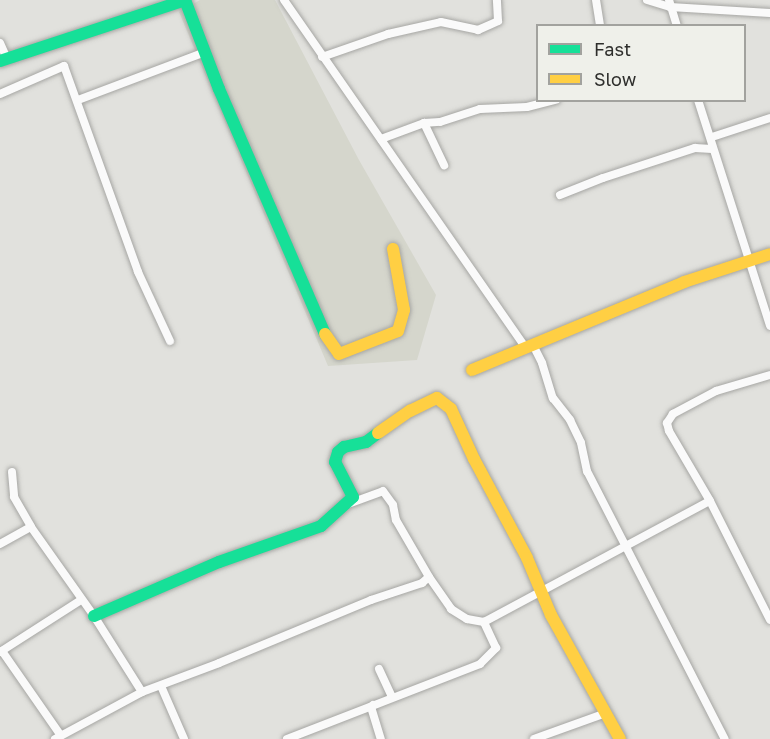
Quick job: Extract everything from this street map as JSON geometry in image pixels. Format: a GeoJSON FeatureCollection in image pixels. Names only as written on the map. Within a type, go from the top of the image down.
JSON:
{"type":"FeatureCollection","features":[{"type":"Feature","properties":{"kind":"street"},"geometry":{"type":"LineString","coordinates":[[0,44],[3,60],[185,0],[327,339],[339,354],[356,350],[398,331],[404,310],[393,249]]}},
{"type":"Feature","properties":{"kind":"street"},"geometry":{"type":"LineString","coordinates":[[284,0],[322,57],[542,363],[553,398],[570,420],[581,443],[587,471],[725,739]]}},
{"type":"Feature","properties":{"kind":"street"},"geometry":{"type":"LineString","coordinates":[[322,57],[380,37],[441,22],[478,30],[498,21],[497,0]]}},
{"type":"Feature","properties":{"kind":"street"},"geometry":{"type":"LineString","coordinates":[[596,0],[600,24]]}},
{"type":"Feature","properties":{"kind":"street"},"geometry":{"type":"LineString","coordinates":[[647,0],[670,4],[723,4],[770,13]]}},
{"type":"Feature","properties":{"kind":"street"},"geometry":{"type":"LineString","coordinates":[[670,4],[676,24]]}},
{"type":"Feature","properties":{"kind":"street"},"geometry":{"type":"LineString","coordinates":[[78,100],[205,52]]}},
{"type":"Feature","properties":{"kind":"street"},"geometry":{"type":"LineString","coordinates":[[0,94],[64,66],[138,272],[170,341]]}},
{"type":"Feature","properties":{"kind":"street"},"geometry":{"type":"LineString","coordinates":[[381,139],[424,123],[440,122],[480,109],[527,107],[548,102]]}},
{"type":"Feature","properties":{"kind":"street"},"geometry":{"type":"LineString","coordinates":[[699,102],[712,137],[711,149],[751,260],[770,326]]}},
{"type":"Feature","properties":{"kind":"street"},"geometry":{"type":"LineString","coordinates":[[712,137],[770,117]]}},
{"type":"Feature","properties":{"kind":"street"},"geometry":{"type":"LineString","coordinates":[[424,123],[444,165]]}},
{"type":"Feature","properties":{"kind":"street"},"geometry":{"type":"LineString","coordinates":[[560,195],[603,178],[695,148],[711,149]]}},
{"type":"Feature","properties":{"kind":"street"},"geometry":{"type":"LineString","coordinates":[[472,370],[684,282],[770,255]]}},
{"type":"Feature","properties":{"kind":"street"},"geometry":{"type":"LineString","coordinates":[[770,375],[716,391],[678,411],[668,420],[669,431],[710,501],[770,620]]}},
{"type":"Feature","properties":{"kind":"street"},"geometry":{"type":"LineString","coordinates":[[348,504],[353,494],[335,462],[338,452],[344,447],[366,442],[385,431],[403,416],[436,398],[451,409],[474,459],[527,558],[551,615],[620,739]]}},
{"type":"Feature","properties":{"kind":"street"},"geometry":{"type":"LineString","coordinates":[[12,472],[14,497],[31,527],[94,616],[142,692]]}},
{"type":"Feature","properties":{"kind":"street"},"geometry":{"type":"LineString","coordinates":[[94,616],[219,561],[321,526],[348,504],[383,491],[393,505],[396,520],[423,561],[429,577],[459,615],[484,622],[710,501]]}},
{"type":"Feature","properties":{"kind":"street"},"geometry":{"type":"LineString","coordinates":[[0,544],[31,527]]}},
{"type":"Feature","properties":{"kind":"street"},"geometry":{"type":"LineString","coordinates":[[81,600],[1,651],[58,737],[142,692],[303,627],[422,583],[429,577]]}},
{"type":"Feature","properties":{"kind":"street"},"geometry":{"type":"LineString","coordinates":[[287,739],[460,672],[487,658],[496,648],[484,622]]}},
{"type":"Feature","properties":{"kind":"street"},"geometry":{"type":"LineString","coordinates":[[379,669],[392,697]]}},
{"type":"Feature","properties":{"kind":"street"},"geometry":{"type":"LineString","coordinates":[[161,686],[184,739]]}},
{"type":"Feature","properties":{"kind":"street"},"geometry":{"type":"LineString","coordinates":[[373,705],[371,707],[381,739]]}},
{"type":"Feature","properties":{"kind":"street"},"geometry":{"type":"LineString","coordinates":[[534,739],[606,713]]}},
{"type":"Feature","properties":{"kind":"shaded area"},"geometry":{"type":"Polygon","coordinates":[[[200,0],[275,0],[359,160],[436,295],[417,360],[328,366],[179,12],[200,0]]]}},
{"type":"Feature","properties":{"kind":"traffic: fast"},"geometry":{"type":"LineString","coordinates":[[0,61],[185,0],[219,89],[325,334]]}},
{"type":"Feature","properties":{"kind":"traffic: fast"},"geometry":{"type":"LineString","coordinates":[[94,616],[219,562],[321,526],[353,497],[335,462],[338,452],[344,447],[366,442],[378,433]]}},
{"type":"Feature","properties":{"kind":"traffic: slow"},"geometry":{"type":"LineString","coordinates":[[325,334],[339,354],[398,331],[404,310],[393,249]]}},
{"type":"Feature","properties":{"kind":"traffic: slow"},"geometry":{"type":"LineString","coordinates":[[472,370],[684,282],[770,254]]}},
{"type":"Feature","properties":{"kind":"traffic: slow"},"geometry":{"type":"LineString","coordinates":[[378,433],[410,411],[437,398],[451,409],[474,459],[527,558],[551,615],[620,739]]}}]}
